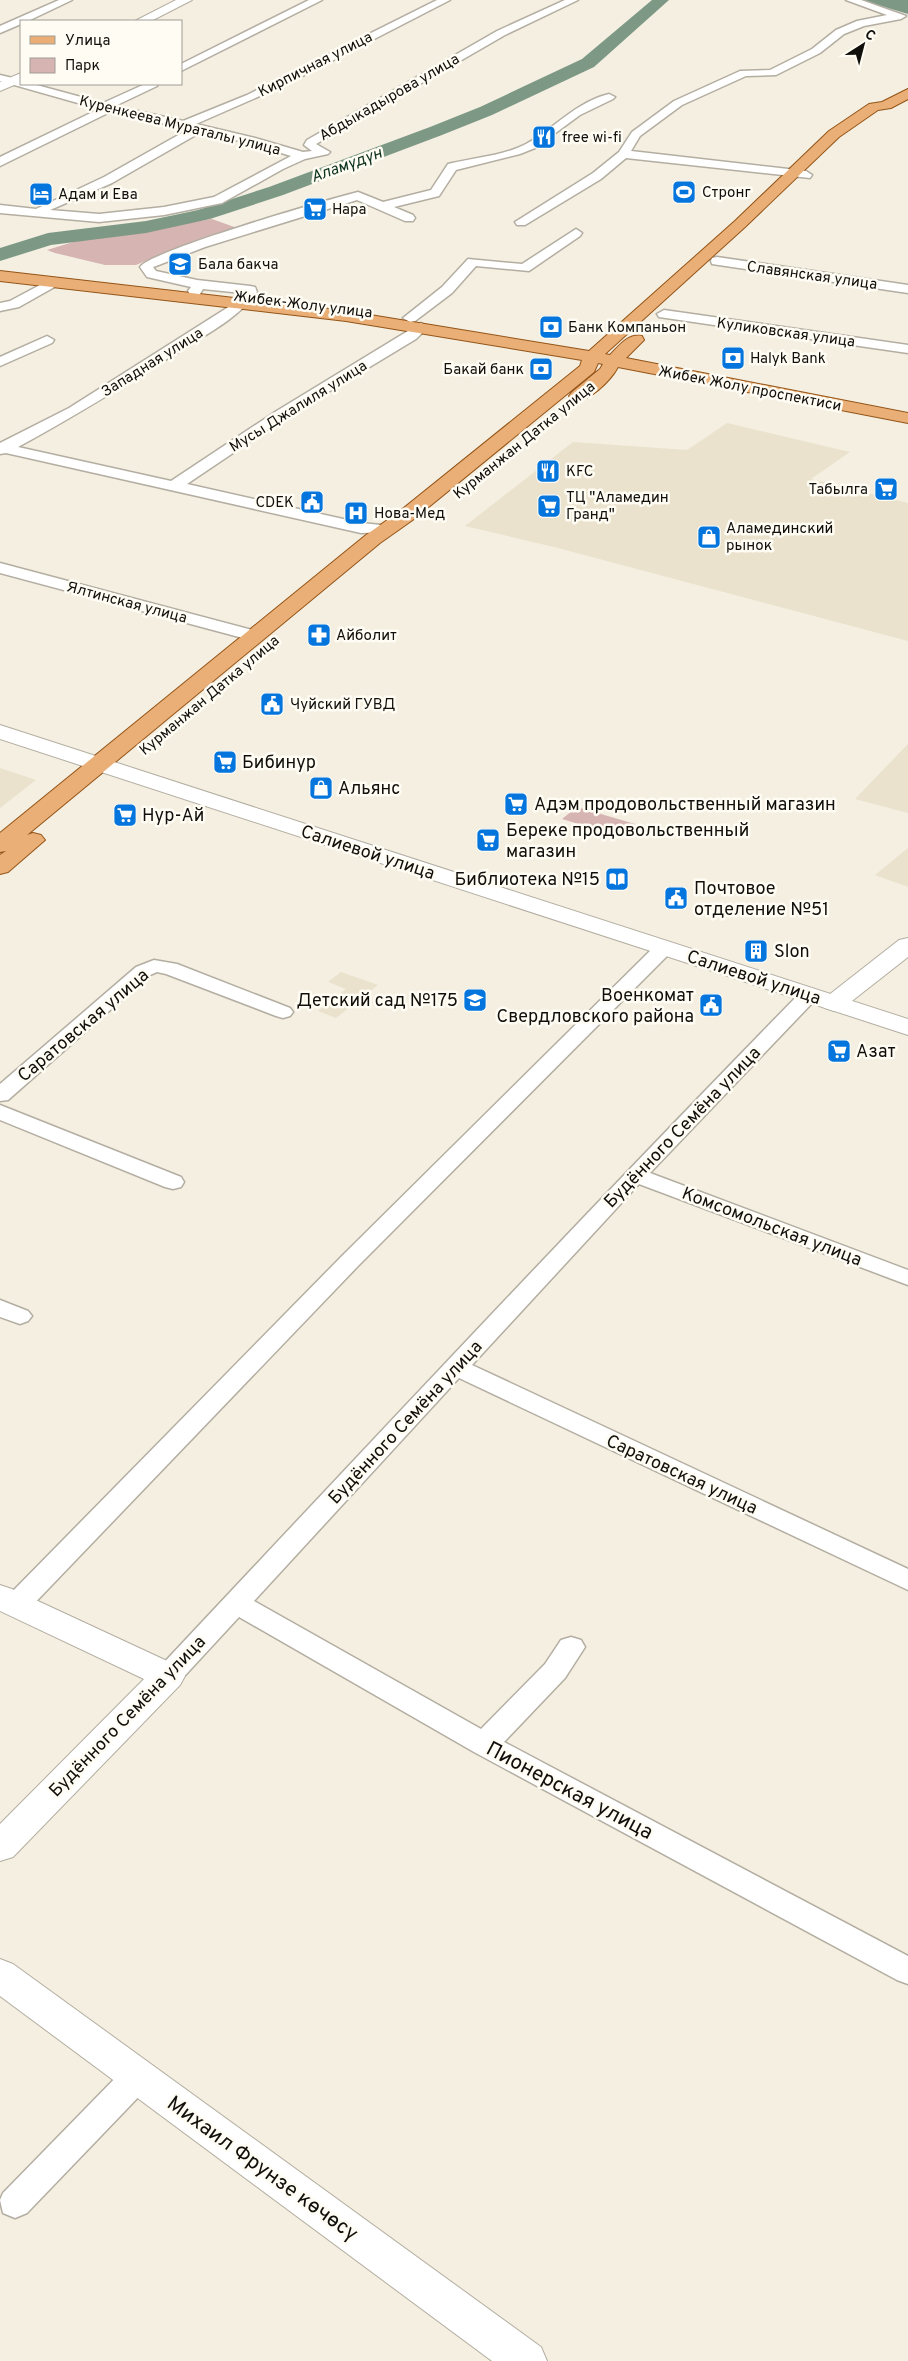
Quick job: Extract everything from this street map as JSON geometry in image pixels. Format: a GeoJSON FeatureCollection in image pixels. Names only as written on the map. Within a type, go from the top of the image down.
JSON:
{"type":"FeatureCollection","features":[{"type":"Feature","properties":{"kind":"main road"},"geometry":{"type":"LineString","coordinates":[[143,20],[186,0]]}},
{"type":"Feature","properties":{"kind":"main road"},"geometry":{"type":"LineString","coordinates":[[0,87],[11,79]]}},
{"type":"Feature","properties":{"kind":"main road","name":"Курманжан Датка улица"},"geometry":{"type":"LineString","coordinates":[[0,845],[108,768],[400,537],[427,519],[607,372],[607,355],[740,224],[799,174],[886,109],[886,105],[908,93]]}},
{"type":"Feature","properties":{"kind":"main road","name":"Курманжан Датка улица"},"geometry":{"type":"LineString","coordinates":[[0,867],[254,636],[588,368],[664,314],[799,174]]}},
{"type":"Feature","properties":{"kind":"main road","name":"Жибек-Жолу улица"},"geometry":{"type":"LineString","coordinates":[[1,273],[53,282],[243,300],[416,323],[607,355]]}},
{"type":"Feature","properties":{"kind":"main road","name":"Жибек-Жолу улица"},"geometry":{"type":"LineString","coordinates":[[1,273],[196,288],[243,300]]}},
{"type":"Feature","properties":{"kind":"main road","name":"Жибек Жолу проспектиси"},"geometry":{"type":"LineString","coordinates":[[607,355],[908,409]]}},
{"type":"Feature","properties":{"kind":"main road","name":"Жибек Жолу проспектиси"},"geometry":{"type":"LineString","coordinates":[[607,355],[908,418]]}},
{"type":"Feature","properties":{"kind":"main road","name":"Салиевой улица"},"geometry":{"type":"LineString","coordinates":[[0,732],[908,1028]]}},
{"type":"Feature","properties":{"kind":"main road"},"geometry":{"type":"LineString","coordinates":[[834,1003],[908,945]]}},
{"type":"Feature","properties":{"kind":"main road"},"geometry":{"type":"LineString","coordinates":[[9,1601],[168,1676]]}},
{"type":"Feature","properties":{"kind":"main road","name":"Будённого Семёна улица"},"geometry":{"type":"LineString","coordinates":[[0,1847],[168,1676]]}},
{"type":"Feature","properties":{"kind":"main road","name":"Михаил Фрунзе көчөсү"},"geometry":{"type":"LineString","coordinates":[[0,1975],[526,2361]]}},
{"type":"Feature","properties":{"kind":"street"},"geometry":{"type":"LineString","coordinates":[[22,20],[66,0]]}},
{"type":"Feature","properties":{"kind":"street"},"geometry":{"type":"LineString","coordinates":[[182,68],[317,0]]}},
{"type":"Feature","properties":{"kind":"street","name":"Кирпичная улица"},"geometry":{"type":"LineString","coordinates":[[184,125],[232,108],[395,23],[445,0]]}},
{"type":"Feature","properties":{"kind":"street"},"geometry":{"type":"LineString","coordinates":[[851,0],[904,16]]}},
{"type":"Feature","properties":{"kind":"street"},"geometry":{"type":"LineString","coordinates":[[546,1],[568,2]]}},
{"type":"Feature","properties":{"kind":"street","name":"Абдыкадырова улица"},"geometry":{"type":"LineString","coordinates":[[0,209],[100,218],[164,211],[218,200],[302,156],[324,152],[310,145],[311,142],[501,33],[568,2]]}},
{"type":"Feature","properties":{"kind":"street"},"geometry":{"type":"LineString","coordinates":[[521,222],[597,176],[623,154],[636,134],[678,103],[744,73],[772,73],[816,51],[840,32],[861,22],[904,16]]}},
{"type":"Feature","properties":{"kind":"street"},"geometry":{"type":"LineString","coordinates":[[0,30],[20,21]]}},
{"type":"Feature","properties":{"kind":"street","name":"Куренкеева Мураталы улица"},"geometry":{"type":"LineString","coordinates":[[31,85],[106,108],[251,140],[302,156]]}},
{"type":"Feature","properties":{"kind":"street"},"geometry":{"type":"LineString","coordinates":[[0,162],[151,85]]}},
{"type":"Feature","properties":{"kind":"street"},"geometry":{"type":"LineString","coordinates":[[382,206],[435,193],[452,166],[516,152],[531,146],[576,113],[609,97]]}},
{"type":"Feature","properties":{"kind":"street"},"geometry":{"type":"LineString","coordinates":[[38,213],[48,206],[108,180],[198,129]]}},
{"type":"Feature","properties":{"kind":"street"},"geometry":{"type":"LineString","coordinates":[[623,154],[799,174]]}},
{"type":"Feature","properties":{"kind":"street"},"geometry":{"type":"LineString","coordinates":[[196,288],[152,274],[146,267],[201,244],[358,196],[409,218]]}},
{"type":"Feature","properties":{"kind":"street","name":"Мусы Джалиля улица"},"geometry":{"type":"LineString","coordinates":[[174,486],[280,415],[411,336],[416,323],[473,262],[524,268],[576,233]]}},
{"type":"Feature","properties":{"kind":"street","name":"Славянская улица"},"geometry":{"type":"LineString","coordinates":[[717,261],[908,289]]}},
{"type":"Feature","properties":{"kind":"street"},"geometry":{"type":"LineString","coordinates":[[0,307],[14,304],[53,282]]}},
{"type":"Feature","properties":{"kind":"street","name":"Западная улица"},"geometry":{"type":"LineString","coordinates":[[1,448],[74,410],[200,332],[235,309],[243,300]]}},
{"type":"Feature","properties":{"kind":"street","name":"Куликовская улица"},"geometry":{"type":"LineString","coordinates":[[664,314],[908,349]]}},
{"type":"Feature","properties":{"kind":"street"},"geometry":{"type":"LineString","coordinates":[[0,362],[47,340]]}},
{"type":"Feature","properties":{"kind":"street"},"geometry":{"type":"LineString","coordinates":[[1,448],[361,528],[385,529]]}},
{"type":"Feature","properties":{"kind":"street","name":"Ялтинская улица"},"geometry":{"type":"LineString","coordinates":[[0,568],[254,636]]}},
{"type":"Feature","properties":{"kind":"street"},"geometry":{"type":"LineString","coordinates":[[9,1601],[664,948]]}},
{"type":"Feature","properties":{"kind":"street","name":"Саратовская улица"},"geometry":{"type":"LineString","coordinates":[[0,1095],[143,971],[154,966],[170,968],[283,1012]]}},
{"type":"Feature","properties":{"kind":"street","name":"Будённого Семёна улица"},"geometry":{"type":"LineString","coordinates":[[168,1676],[635,1175],[809,995]]}},
{"type":"Feature","properties":{"kind":"street"},"geometry":{"type":"LineString","coordinates":[[0,1112],[173,1182]]}},
{"type":"Feature","properties":{"kind":"street","name":"Комсомольская улица"},"geometry":{"type":"LineString","coordinates":[[635,1175],[908,1278]]}},
{"type":"Feature","properties":{"kind":"street","name":"Саратовская улица"},"geometry":{"type":"LineString","coordinates":[[456,1367],[908,1580]]}},
{"type":"Feature","properties":{"kind":"street","name":"Пионерская улица"},"geometry":{"type":"LineString","coordinates":[[235,1602],[484,1744],[908,1972]]}},
{"type":"Feature","properties":{"kind":"street"},"geometry":{"type":"LineString","coordinates":[[484,1744],[555,1671],[571,1646]]}},
{"type":"Feature","properties":{"kind":"street"},"geometry":{"type":"LineString","coordinates":[[14,2203],[138,2076]]}},
{"type":"Feature","properties":{"kind":"shaded area"},"geometry":{"type":"Polygon","coordinates":[[[861,0],[908,0],[908,14],[861,0]]]}},
{"type":"Feature","properties":{"kind":"shaded area","name":"Аламединский рынок"},"geometry":{"type":"Polygon","coordinates":[[[727,423],[850,452],[811,479],[908,503],[908,641],[554,547],[465,526],[573,442],[687,450],[727,423]]]}},
{"type":"Feature","properties":{"kind":"shaded area"},"geometry":{"type":"Polygon","coordinates":[[[908,744],[908,813],[855,799],[908,744]]]}},
{"type":"Feature","properties":{"kind":"shaded area"},"geometry":{"type":"Polygon","coordinates":[[[0,768],[36,780],[0,808],[0,768]]]}},
{"type":"Feature","properties":{"kind":"shaded area"},"geometry":{"type":"Polygon","coordinates":[[[908,848],[908,887],[875,875],[908,848]]]}},
{"type":"Feature","properties":{"kind":"shaded area"},"geometry":{"type":"Polygon","coordinates":[[[341,972],[378,985],[336,1018],[318,1011],[346,989],[328,982],[341,972]]]}},
{"type":"Feature","properties":{"kind":"green space"},"geometry":{"type":"Polygon","coordinates":[[[212,219],[237,228],[202,238],[136,265],[105,265],[47,250],[83,239],[212,219]]]}},
{"type":"Feature","properties":{"kind":"green space"},"geometry":{"type":"Polygon","coordinates":[[[577,807],[635,824],[621,837],[562,819],[577,807]]]}},
{"type":"Feature","properties":{"kind":"waterway","name":"Аламүдүн"},"geometry":{"type":"LineString","coordinates":[[0,255],[48,239],[146,227],[203,215],[276,191],[436,131],[486,111],[588,63],[661,0]]}},
{"type":"Feature","properties":{"kind":"place","name":"free wi-fi"},"geometry":{"type":"Point","coordinates":[544,137]}},
{"type":"Feature","properties":{"kind":"place","name":"Стронг"},"geometry":{"type":"Point","coordinates":[684,192]}},
{"type":"Feature","properties":{"kind":"place","name":"Адам и Ева"},"geometry":{"type":"Point","coordinates":[41,194]}},
{"type":"Feature","properties":{"kind":"place","name":"Нара"},"geometry":{"type":"Point","coordinates":[315,209]}},
{"type":"Feature","properties":{"kind":"place","name":"Бала бакча"},"geometry":{"type":"Point","coordinates":[180,264]}},
{"type":"Feature","properties":{"kind":"place","name":"Банк Компаньон"},"geometry":{"type":"Point","coordinates":[551,327]}},
{"type":"Feature","properties":{"kind":"place","name":"Halyk Bank"},"geometry":{"type":"Point","coordinates":[733,358]}},
{"type":"Feature","properties":{"kind":"place","name":"Бакай банк"},"geometry":{"type":"Point","coordinates":[541,369]}},
{"type":"Feature","properties":{"kind":"place","name":"KFC"},"geometry":{"type":"Point","coordinates":[548,471]}},
{"type":"Feature","properties":{"kind":"place","name":"Табылга"},"geometry":{"type":"Point","coordinates":[886,489]}},
{"type":"Feature","properties":{"kind":"place","name":"CDEK"},"geometry":{"type":"Point","coordinates":[312,502]}},
{"type":"Feature","properties":{"kind":"place","name":"ТЦ \"Аламедин Гранд\""},"geometry":{"type":"Point","coordinates":[549,506]}},
{"type":"Feature","properties":{"kind":"place","name":"Нова-Мед"},"geometry":{"type":"Point","coordinates":[356,513]}},
{"type":"Feature","properties":{"kind":"place","name":"Аламединский рынок"},"geometry":{"type":"Point","coordinates":[709,537]}},
{"type":"Feature","properties":{"kind":"place","name":"Айболит"},"geometry":{"type":"Point","coordinates":[319,635]}},
{"type":"Feature","properties":{"kind":"place","name":"Чуйский ГУВД"},"geometry":{"type":"Point","coordinates":[272,704]}},
{"type":"Feature","properties":{"kind":"place","name":"Бибинур"},"geometry":{"type":"Point","coordinates":[225,762]}},
{"type":"Feature","properties":{"kind":"place","name":"Альянс"},"geometry":{"type":"Point","coordinates":[321,788]}},
{"type":"Feature","properties":{"kind":"place","name":"Адэм продовольственный магазин"},"geometry":{"type":"Point","coordinates":[516,804]}},
{"type":"Feature","properties":{"kind":"place","name":"Нур-Ай"},"geometry":{"type":"Point","coordinates":[125,815]}},
{"type":"Feature","properties":{"kind":"place","name":"Береке продовольственный магазин"},"geometry":{"type":"Point","coordinates":[488,840]}},
{"type":"Feature","properties":{"kind":"place","name":"Библиотека №15"},"geometry":{"type":"Point","coordinates":[617,879]}},
{"type":"Feature","properties":{"kind":"place","name":"Почтовое отделение №51"},"geometry":{"type":"Point","coordinates":[676,898]}},
{"type":"Feature","properties":{"kind":"place","name":"Slon"},"geometry":{"type":"Point","coordinates":[756,951]}},
{"type":"Feature","properties":{"kind":"place","name":"Детский сад №175"},"geometry":{"type":"Point","coordinates":[475,1000]}},
{"type":"Feature","properties":{"kind":"place","name":"Военкомат Свердловского района"},"geometry":{"type":"Point","coordinates":[711,1005]}},
{"type":"Feature","properties":{"kind":"place","name":"Азат"},"geometry":{"type":"Point","coordinates":[839,1051]}}]}
